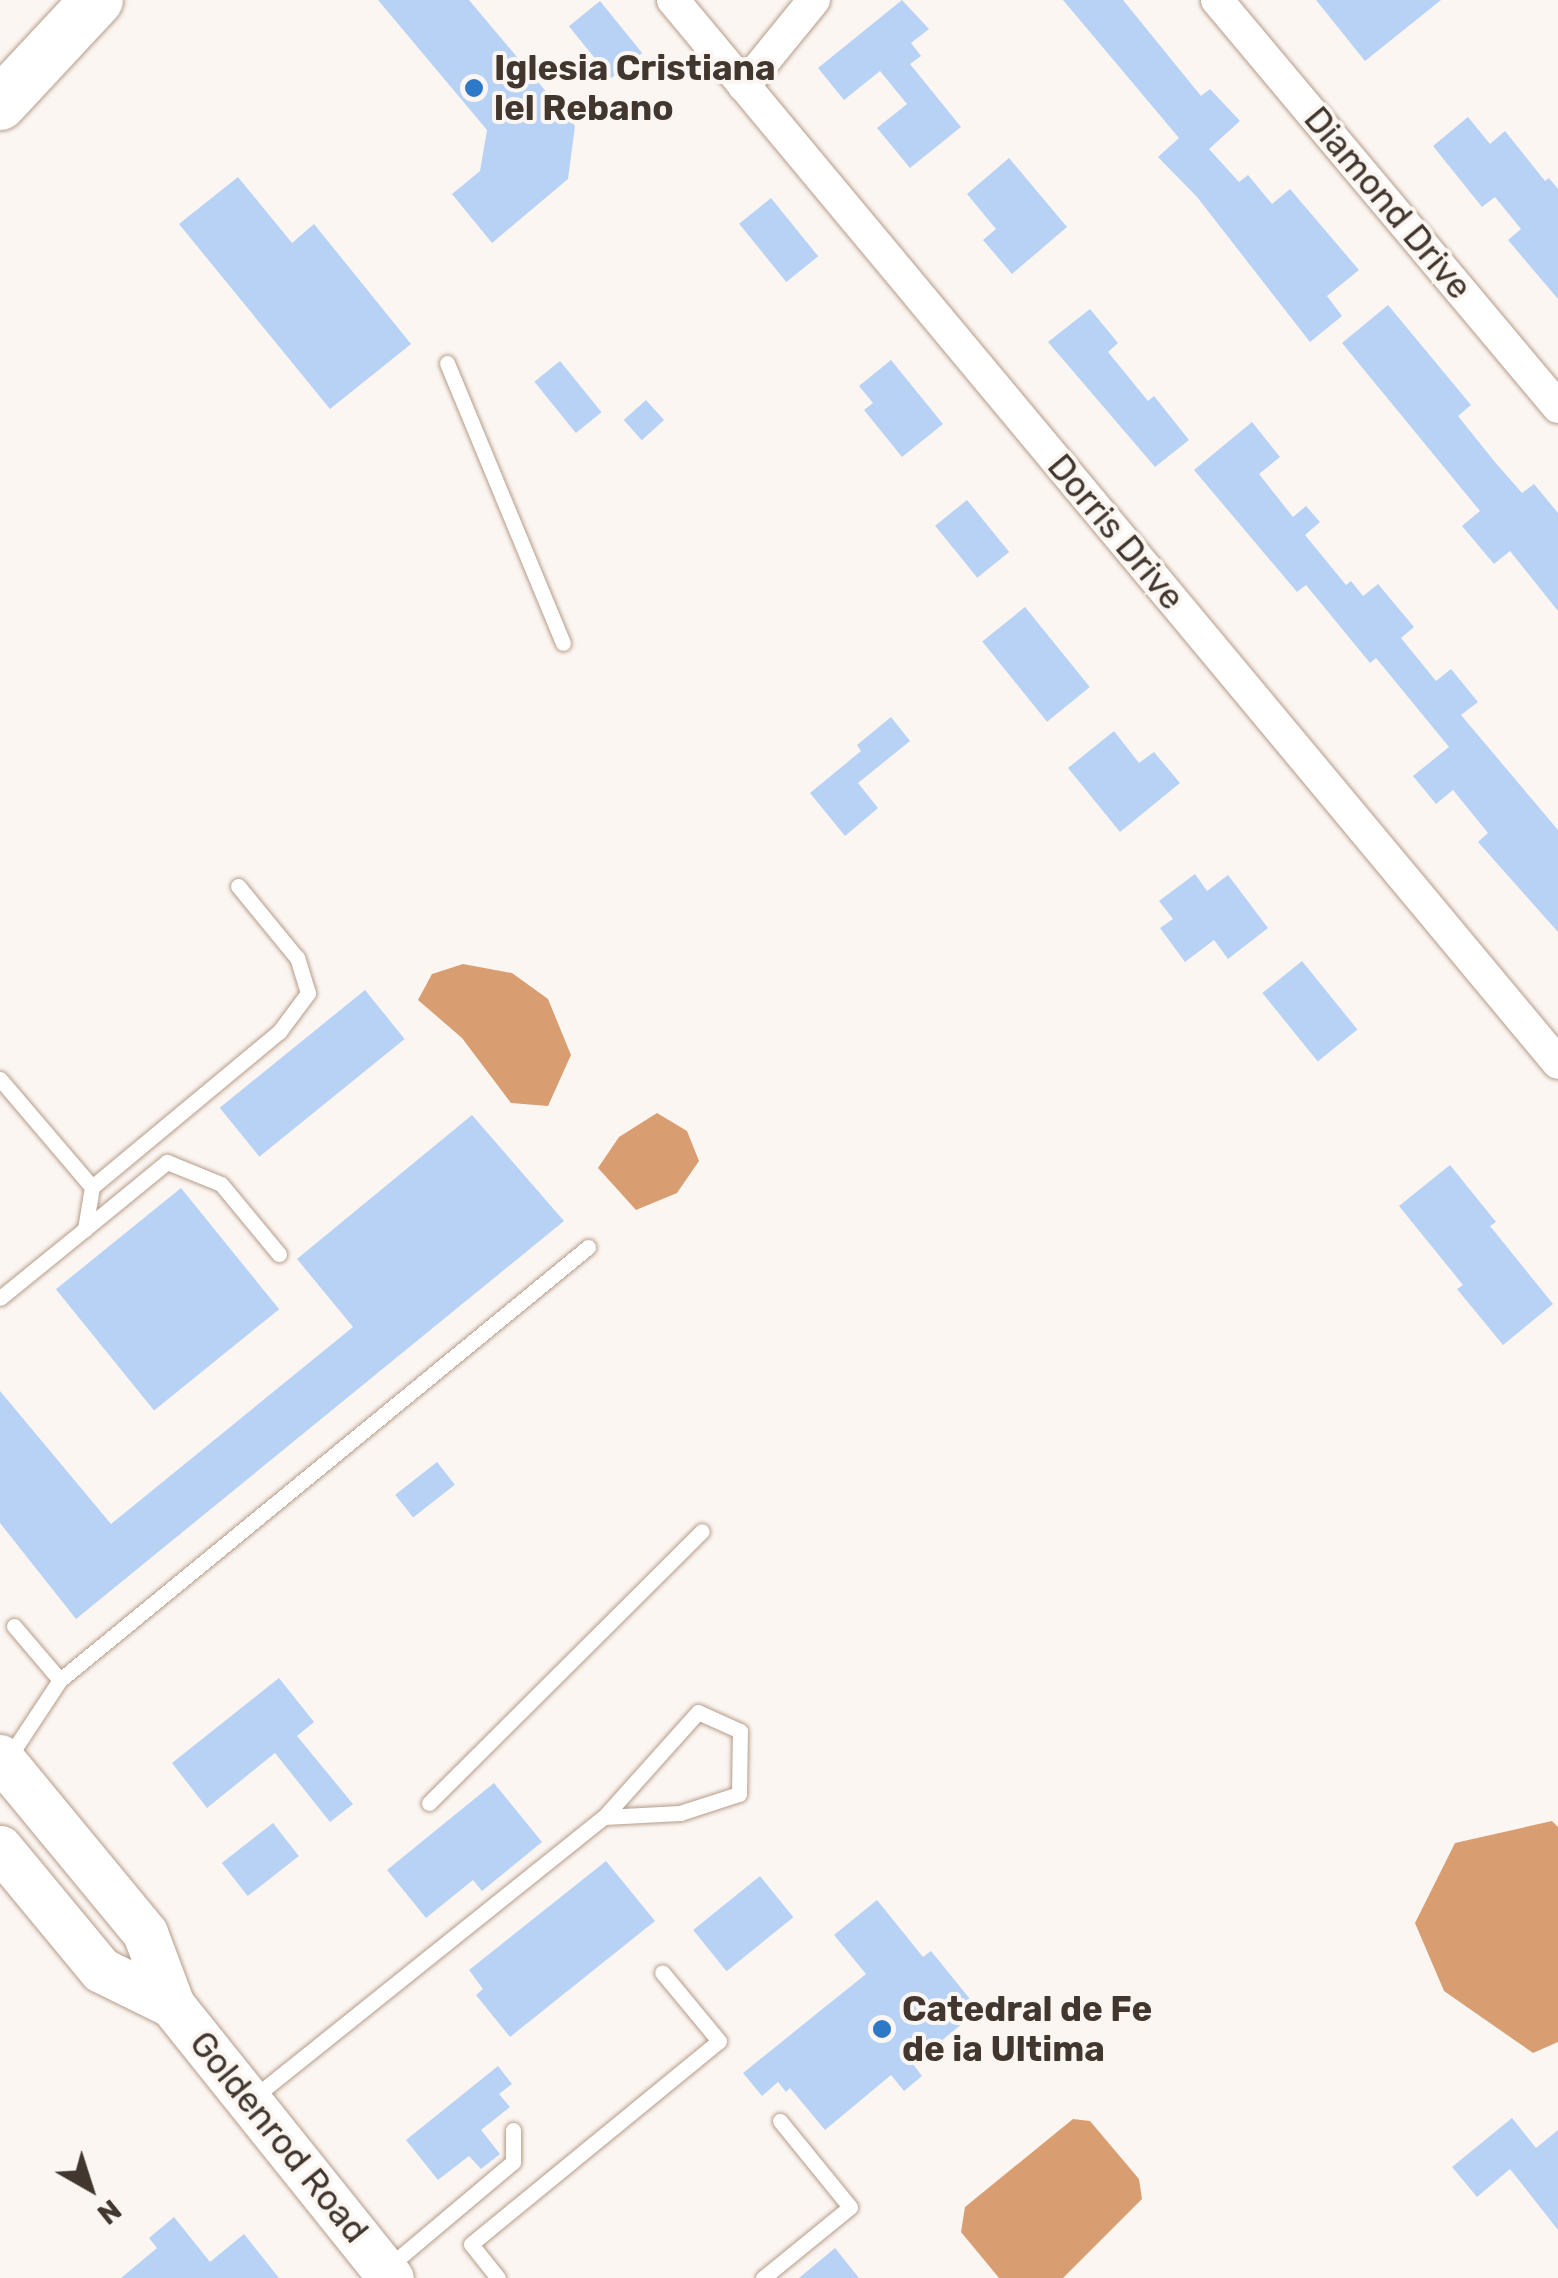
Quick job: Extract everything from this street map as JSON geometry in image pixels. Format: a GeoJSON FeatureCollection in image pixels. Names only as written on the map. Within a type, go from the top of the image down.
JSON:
{"type":"FeatureCollection","features":[{"type":"Feature","properties":{"kind":"highway"},"geometry":{"type":"LineString","coordinates":[[0,104],[96,0]]}},
{"type":"Feature","properties":{"kind":"main road","name":"Goldenrod Road"},"geometry":{"type":"LineString","coordinates":[[2,1760],[145,1933],[172,2005],[389,2276]]}},
{"type":"Feature","properties":{"kind":"main road","name":"Goldenrod Road"},"geometry":{"type":"LineString","coordinates":[[10,1868],[102,1970],[172,2005]]}},
{"type":"Feature","properties":{"kind":"street","name":"Dorris Drive"},"geometry":{"type":"LineString","coordinates":[[673,0],[1557,1060]]}},
{"type":"Feature","properties":{"kind":"street"},"geometry":{"type":"LineString","coordinates":[[744,86],[814,0]]}},
{"type":"Feature","properties":{"kind":"street","name":"Diamond Drive"},"geometry":{"type":"LineString","coordinates":[[1217,0],[1558,406]]}},
{"type":"Feature","properties":{"kind":"lane"},"geometry":{"type":"LineString","coordinates":[[447,363],[563,643]]}},
{"type":"Feature","properties":{"kind":"lane"},"geometry":{"type":"LineString","coordinates":[[85,1229],[92,1187],[279,1032],[308,993],[296,958],[238,886]]}},
{"type":"Feature","properties":{"kind":"lane"},"geometry":{"type":"LineString","coordinates":[[0,1079],[92,1187]]}},
{"type":"Feature","properties":{"kind":"lane"},"geometry":{"type":"LineString","coordinates":[[0,1298],[167,1162],[221,1184],[279,1254]]}},
{"type":"Feature","properties":{"kind":"lane"},"geometry":{"type":"LineString","coordinates":[[2,1760],[60,1680],[588,1247]]}},
{"type":"Feature","properties":{"kind":"lane"},"geometry":{"type":"LineString","coordinates":[[429,1803],[702,1531]]}},
{"type":"Feature","properties":{"kind":"lane"},"geometry":{"type":"LineString","coordinates":[[14,1626],[60,1680]]}},
{"type":"Feature","properties":{"kind":"lane"},"geometry":{"type":"LineString","coordinates":[[250,2100],[604,1817],[698,1712],[740,1731],[739,1794],[680,1813],[604,1817]]}},
{"type":"Feature","properties":{"kind":"lane"},"geometry":{"type":"LineString","coordinates":[[498,2278],[471,2244],[719,2041],[662,1972]]}},
{"type":"Feature","properties":{"kind":"lane"},"geometry":{"type":"LineString","coordinates":[[763,2278],[850,2207],[780,2120]]}},
{"type":"Feature","properties":{"kind":"lane"},"geometry":{"type":"LineString","coordinates":[[389,2276],[513,2162],[514,2130]]}},
{"type":"Feature","properties":{"kind":"shaded area"},"geometry":{"type":"Polygon","coordinates":[[[463,964],[512,973],[548,999],[571,1055],[548,1106],[511,1103],[462,1038],[418,1000],[432,974],[463,964]]]}},
{"type":"Feature","properties":{"kind":"shaded area"},"geometry":{"type":"Polygon","coordinates":[[[657,1113],[687,1131],[699,1161],[677,1193],[636,1210],[598,1168],[619,1137],[657,1113]]]}},
{"type":"Feature","properties":{"kind":"shaded area"},"geometry":{"type":"Polygon","coordinates":[[[1552,1821],[1558,1827],[1558,2042],[1533,2053],[1444,1991],[1415,1923],[1455,1843],[1552,1821]]]}},
{"type":"Feature","properties":{"kind":"shaded area"},"geometry":{"type":"Polygon","coordinates":[[[1073,2119],[1090,2121],[1139,2179],[1142,2199],[1063,2278],[999,2278],[961,2232],[965,2207],[1073,2119]]]}},
{"type":"Feature","properties":{"kind":"building"},"geometry":{"type":"Polygon","coordinates":[[[378,0],[469,0],[575,126],[568,179],[492,243],[452,194],[480,171],[487,130],[378,0]]]}},
{"type":"Feature","properties":{"kind":"building"},"geometry":{"type":"Polygon","coordinates":[[[902,0],[929,29],[911,43],[921,56],[910,64],[961,127],[910,168],[877,128],[907,104],[880,71],[844,100],[818,68],[902,0]]]}},
{"type":"Feature","properties":{"kind":"building"},"geometry":{"type":"Polygon","coordinates":[[[1063,0],[1123,0],[1201,96],[1210,89],[1240,121],[1209,149],[1239,182],[1248,175],[1272,204],[1290,189],[1359,270],[1327,296],[1342,316],[1310,342],[1197,197],[1158,157],[1179,138],[1063,0]]]}},
{"type":"Feature","properties":{"kind":"building"},"geometry":{"type":"Polygon","coordinates":[[[1316,0],[1441,0],[1365,61],[1316,0]]]}},
{"type":"Feature","properties":{"kind":"building"},"geometry":{"type":"Polygon","coordinates":[[[600,1],[642,53],[611,78],[569,26],[600,1]]]}},
{"type":"Feature","properties":{"kind":"building"},"geometry":{"type":"Polygon","coordinates":[[[1468,117],[1490,144],[1505,131],[1545,181],[1549,178],[1558,189],[1558,299],[1508,240],[1521,229],[1495,197],[1482,207],[1433,146],[1468,117]]]}},
{"type":"Feature","properties":{"kind":"building"},"geometry":{"type":"Polygon","coordinates":[[[1009,158],[1067,227],[1012,274],[983,240],[996,229],[967,194],[1009,158]]]}},
{"type":"Feature","properties":{"kind":"building"},"geometry":{"type":"Polygon","coordinates":[[[238,177],[292,243],[314,224],[411,344],[330,409],[179,224],[238,177]]]}},
{"type":"Feature","properties":{"kind":"building"},"geometry":{"type":"Polygon","coordinates":[[[771,198],[818,256],[786,282],[739,224],[771,198]]]}},
{"type":"Feature","properties":{"kind":"building"},"geometry":{"type":"Polygon","coordinates":[[[1388,305],[1471,405],[1458,416],[1494,461],[1522,493],[1534,484],[1558,513],[1558,611],[1510,551],[1494,564],[1462,526],[1480,511],[1342,343],[1388,305]]]}},
{"type":"Feature","properties":{"kind":"building"},"geometry":{"type":"Polygon","coordinates":[[[1090,309],[1118,343],[1108,352],[1148,401],[1154,396],[1189,440],[1155,467],[1048,342],[1090,309]]]}},
{"type":"Feature","properties":{"kind":"building"},"geometry":{"type":"Polygon","coordinates":[[[891,360],[943,424],[902,457],[864,410],[873,403],[859,386],[891,360]]]}},
{"type":"Feature","properties":{"kind":"building"},"geometry":{"type":"Polygon","coordinates":[[[560,361],[602,412],[576,433],[534,382],[560,361]]]}},
{"type":"Feature","properties":{"kind":"building"},"geometry":{"type":"Polygon","coordinates":[[[646,400],[664,420],[642,440],[624,420],[646,400]]]}},
{"type":"Feature","properties":{"kind":"building"},"geometry":{"type":"Polygon","coordinates":[[[1252,422],[1280,457],[1259,474],[1293,517],[1306,506],[1320,522],[1305,535],[1346,585],[1351,581],[1363,596],[1378,584],[1414,627],[1401,638],[1436,681],[1451,669],[1478,702],[1461,715],[1558,830],[1558,932],[1478,842],[1488,833],[1453,790],[1436,804],[1413,776],[1449,747],[1376,658],[1370,663],[1306,585],[1297,592],[1194,470],[1252,422]]]}},
{"type":"Feature","properties":{"kind":"building"},"geometry":{"type":"Polygon","coordinates":[[[967,500],[1009,552],[977,578],[935,526],[967,500]]]}},
{"type":"Feature","properties":{"kind":"building"},"geometry":{"type":"Polygon","coordinates":[[[1025,607],[1090,687],[1047,722],[982,642],[1025,607]]]}},
{"type":"Feature","properties":{"kind":"building"},"geometry":{"type":"Polygon","coordinates":[[[891,717],[910,741],[858,783],[878,808],[845,836],[810,793],[861,751],[857,745],[891,717]]]}},
{"type":"Feature","properties":{"kind":"building"},"geometry":{"type":"Polygon","coordinates":[[[1114,731],[1139,763],[1154,752],[1180,783],[1120,832],[1068,768],[1114,731]]]}},
{"type":"Feature","properties":{"kind":"building"},"geometry":{"type":"Polygon","coordinates":[[[1195,874],[1207,891],[1228,875],[1268,928],[1228,959],[1214,940],[1185,962],[1160,928],[1173,919],[1159,901],[1195,874]]]}},
{"type":"Feature","properties":{"kind":"building"},"geometry":{"type":"Polygon","coordinates":[[[1302,961],[1357,1029],[1318,1061],[1262,993],[1302,961]]]}},
{"type":"Feature","properties":{"kind":"building"},"geometry":{"type":"Polygon","coordinates":[[[365,990],[405,1039],[259,1157],[220,1108],[365,990]]]}},
{"type":"Feature","properties":{"kind":"building"},"geometry":{"type":"Polygon","coordinates":[[[472,1115],[564,1221],[76,1619],[0,1523],[0,1391],[111,1524],[353,1327],[297,1259],[472,1115]]]}},
{"type":"Feature","properties":{"kind":"building"},"geometry":{"type":"Polygon","coordinates":[[[1450,1165],[1496,1222],[1490,1226],[1553,1304],[1503,1345],[1457,1289],[1463,1285],[1399,1206],[1450,1165]]]}},
{"type":"Feature","properties":{"kind":"building"},"geometry":{"type":"Polygon","coordinates":[[[181,1188],[279,1309],[154,1411],[56,1289],[181,1188]]]}},
{"type":"Feature","properties":{"kind":"building"},"geometry":{"type":"Polygon","coordinates":[[[437,1462],[455,1485],[413,1517],[395,1495],[437,1462]]]}},
{"type":"Feature","properties":{"kind":"building"},"geometry":{"type":"Polygon","coordinates":[[[279,1678],[314,1722],[297,1736],[353,1804],[330,1822],[275,1753],[207,1808],[172,1763],[279,1678]]]}},
{"type":"Feature","properties":{"kind":"building"},"geometry":{"type":"Polygon","coordinates":[[[494,1783],[542,1842],[482,1891],[473,1880],[426,1918],[387,1870],[494,1783]]]}},
{"type":"Feature","properties":{"kind":"building"},"geometry":{"type":"Polygon","coordinates":[[[273,1823],[299,1856],[248,1896],[222,1863],[273,1823]]]}},
{"type":"Feature","properties":{"kind":"building"},"geometry":{"type":"Polygon","coordinates":[[[606,1861],[655,1921],[510,2037],[476,1995],[483,1989],[469,1970],[606,1861]]]}},
{"type":"Feature","properties":{"kind":"building"},"geometry":{"type":"Polygon","coordinates":[[[760,1876],[793,1917],[727,1971],[693,1930],[760,1876]]]}},
{"type":"Feature","properties":{"kind":"building"},"geometry":{"type":"Polygon","coordinates":[[[877,1900],[923,1957],[931,1951],[979,2010],[913,2064],[922,2076],[904,2091],[891,2075],[825,2130],[790,2088],[786,2092],[778,2082],[762,2096],[743,2073],[866,1974],[834,1935],[877,1900]]]}},
{"type":"Feature","properties":{"kind":"building"},"geometry":{"type":"Polygon","coordinates":[[[498,2066],[512,2084],[499,2094],[510,2107],[481,2130],[500,2154],[481,2169],[469,2156],[438,2180],[406,2140],[498,2066]]]}},
{"type":"Feature","properties":{"kind":"building"},"geometry":{"type":"Polygon","coordinates":[[[1512,2118],[1536,2148],[1558,2130],[1558,2230],[1510,2169],[1477,2197],[1452,2167],[1512,2118]]]}},
{"type":"Feature","properties":{"kind":"building"},"geometry":{"type":"Polygon","coordinates":[[[174,2217],[210,2262],[244,2234],[279,2278],[121,2278],[157,2248],[149,2238],[174,2217]]]}},
{"type":"Feature","properties":{"kind":"building"},"geometry":{"type":"Polygon","coordinates":[[[835,2248],[859,2278],[799,2278],[835,2248]]]}},
{"type":"Feature","properties":{"kind":"place","name":"Iglesia Cristiana lel Rebano"},"geometry":{"type":"Point","coordinates":[474,88]}},
{"type":"Feature","properties":{"kind":"place","name":"Catedral de Fe de ia Ultima"},"geometry":{"type":"Point","coordinates":[882,2029]}}]}
